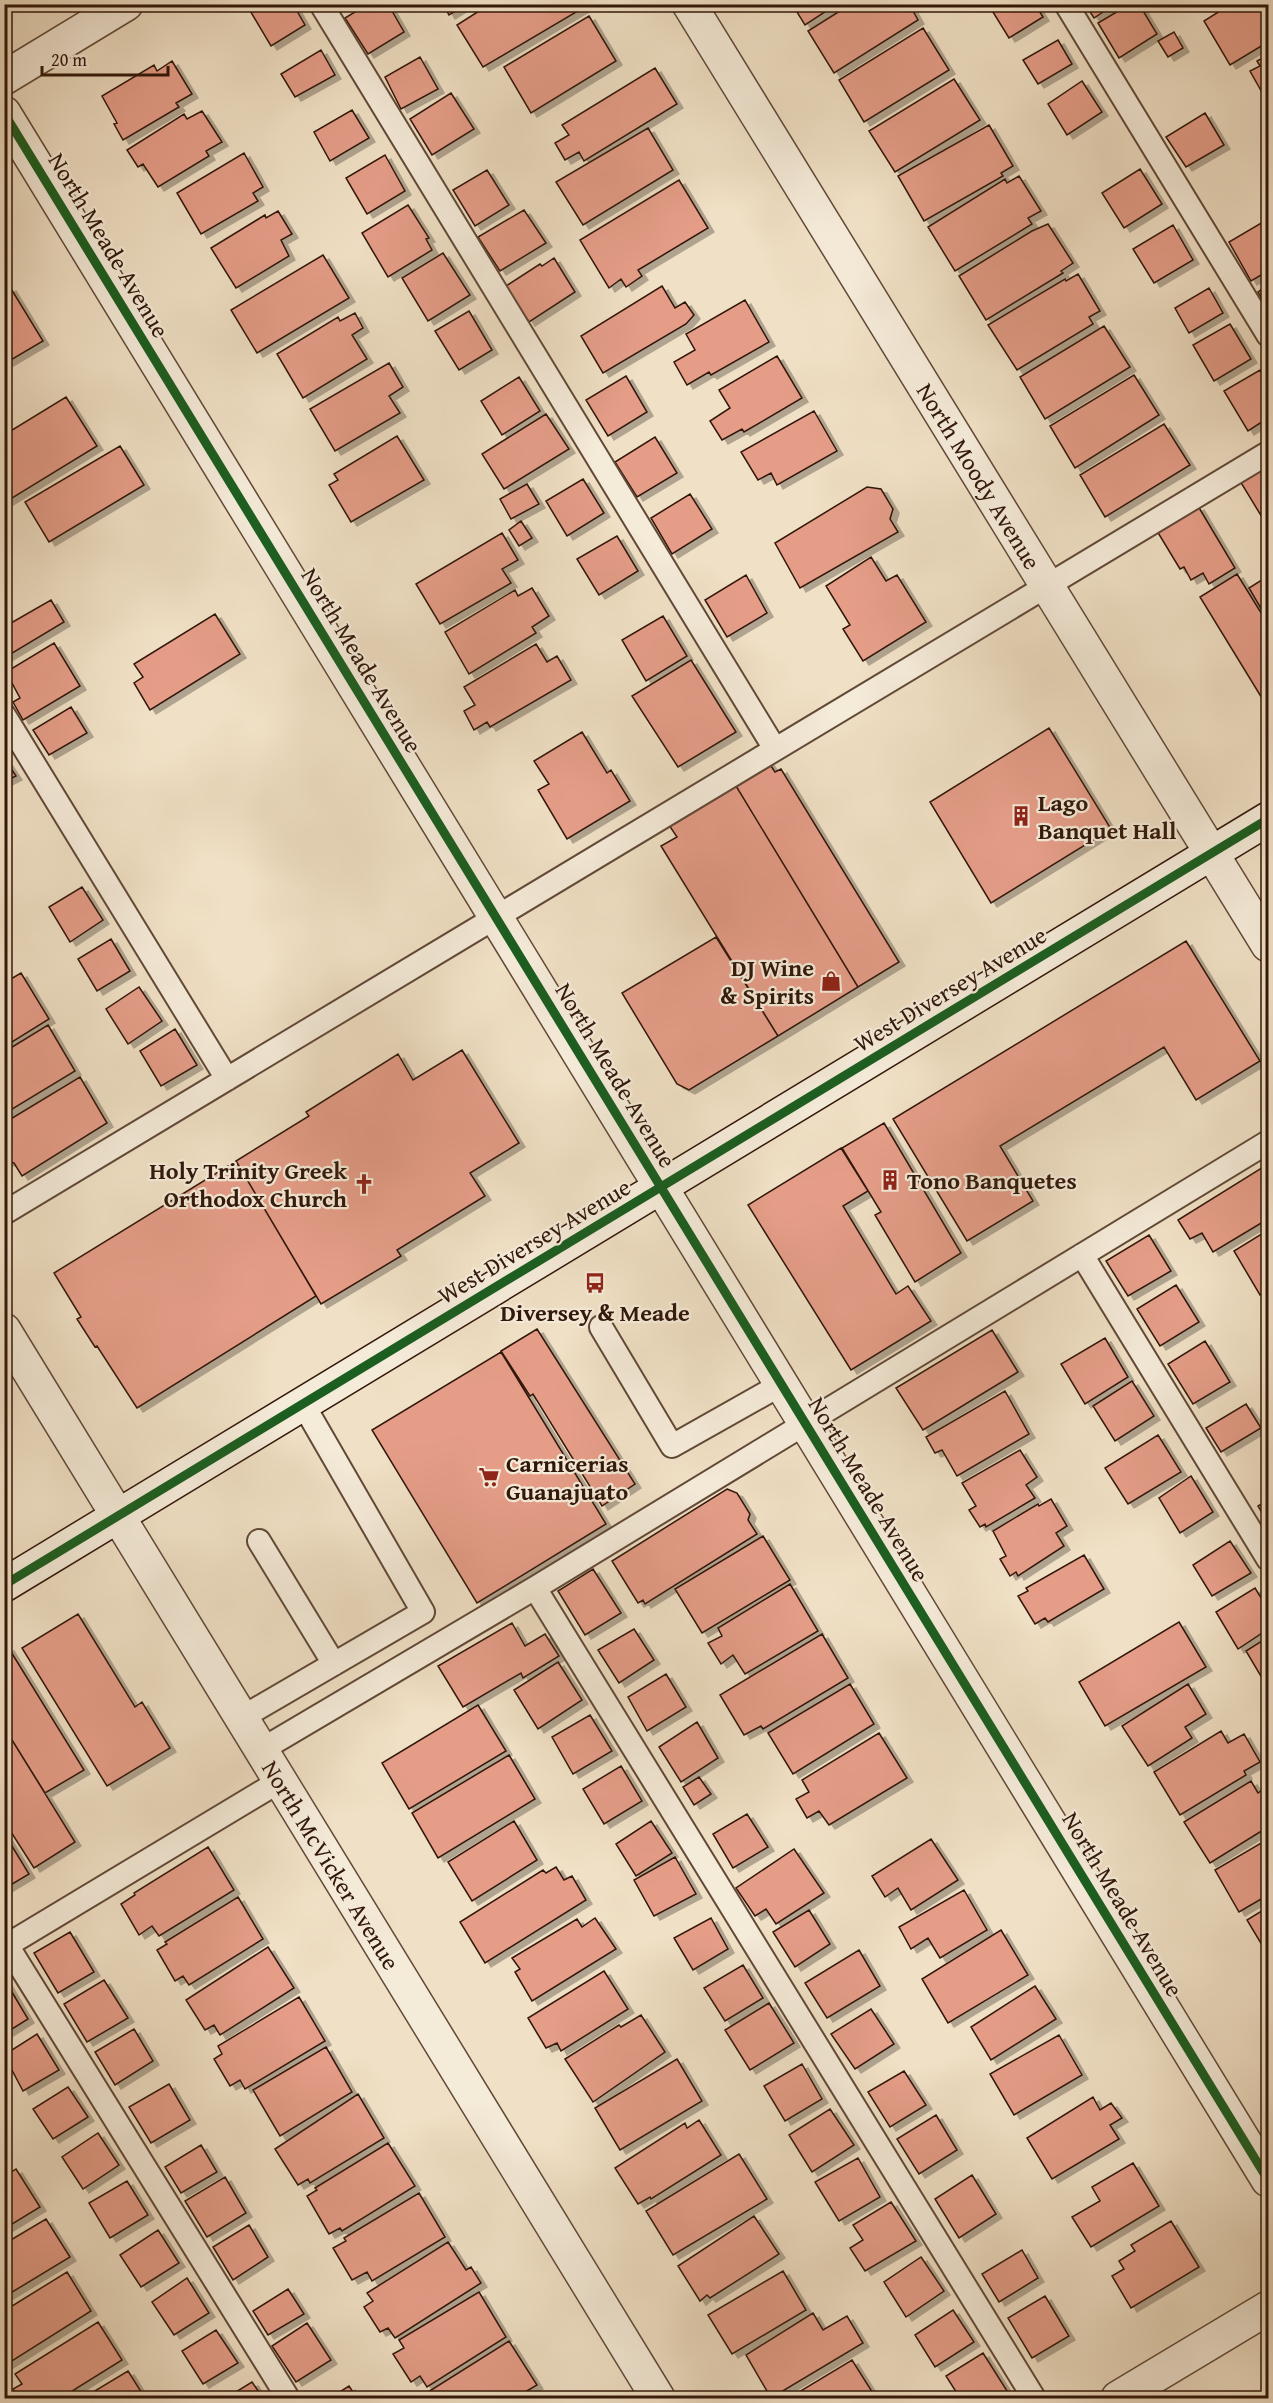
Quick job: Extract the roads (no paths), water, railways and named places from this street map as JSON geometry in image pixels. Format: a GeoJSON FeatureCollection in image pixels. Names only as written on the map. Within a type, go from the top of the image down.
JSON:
{"type":"FeatureCollection","features":[{"type":"Feature","properties":{"kind":"street"},"geometry":{"type":"LineString","coordinates":[[4,78],[126,4]]}},
{"type":"Feature","properties":{"kind":"street","name":"North Moody Avenue"},"geometry":{"type":"LineString","coordinates":[[688,4],[1269,945]]}},
{"type":"Feature","properties":{"kind":"street","name":"North Meade Avenue"},"geometry":{"type":"LineString","coordinates":[[4,112],[1269,2180]]}},
{"type":"Feature","properties":{"kind":"street","name":"West Diversey Avenue"},"geometry":{"type":"LineString","coordinates":[[4,1585],[1269,819]]}},
{"type":"Feature","properties":{"kind":"street","name":"North McVicker Avenue"},"geometry":{"type":"LineString","coordinates":[[4,1330],[658,2398]]}},
{"type":"Feature","properties":{"kind":"street"},"geometry":{"type":"LineString","coordinates":[[1118,2398],[1269,2308]]}},
{"type":"Feature","properties":{"kind":"lane"},"geometry":{"type":"LineString","coordinates":[[321,4],[775,749]]}},
{"type":"Feature","properties":{"kind":"lane"},"geometry":{"type":"LineString","coordinates":[[1066,4],[1269,335]]}},
{"type":"Feature","properties":{"kind":"lane"},"geometry":{"type":"LineString","coordinates":[[4,1213],[1269,453]]}},
{"type":"Feature","properties":{"kind":"lane"},"geometry":{"type":"LineString","coordinates":[[4,716],[227,1079]]}},
{"type":"Feature","properties":{"kind":"lane"},"geometry":{"type":"LineString","coordinates":[[261,1749],[535,1588],[1269,1142]]}},
{"type":"Feature","properties":{"kind":"lane"},"geometry":{"type":"LineString","coordinates":[[1082,1255],[1269,1559]]}},
{"type":"Feature","properties":{"kind":"lane"},"geometry":{"type":"LineString","coordinates":[[601,1327],[672,1446],[782,1384]]}},
{"type":"Feature","properties":{"kind":"lane"},"geometry":{"type":"LineString","coordinates":[[242,1718],[423,1612],[303,1404]]}},
{"type":"Feature","properties":{"kind":"lane"},"geometry":{"type":"LineString","coordinates":[[259,1541],[334,1664]]}},
{"type":"Feature","properties":{"kind":"lane"},"geometry":{"type":"LineString","coordinates":[[535,1588],[1034,2398]]}},
{"type":"Feature","properties":{"kind":"lane"},"geometry":{"type":"LineString","coordinates":[[280,1780],[6,1946],[288,2398]]}},
{"type":"Feature","properties":{"kind":"place","name":"Lago Banquet Hall"},"geometry":{"type":"Point","coordinates":[1021,816]}},
{"type":"Feature","properties":{"kind":"place","name":"DJ Wine & Spirits"},"geometry":{"type":"Point","coordinates":[831,981]}},
{"type":"Feature","properties":{"kind":"place","name":"Tono Banquetes"},"geometry":{"type":"Point","coordinates":[890,1180]}},
{"type":"Feature","properties":{"kind":"place","name":"Holy Trinity Greek Orthodox Church"},"geometry":{"type":"Point","coordinates":[364,1184]}},
{"type":"Feature","properties":{"kind":"place","name":"Diversey & Meade"},"geometry":{"type":"Point","coordinates":[595,1283]}},
{"type":"Feature","properties":{"kind":"place","name":"Carnicerias Guanajuato"},"geometry":{"type":"Point","coordinates":[489,1477]}}]}
